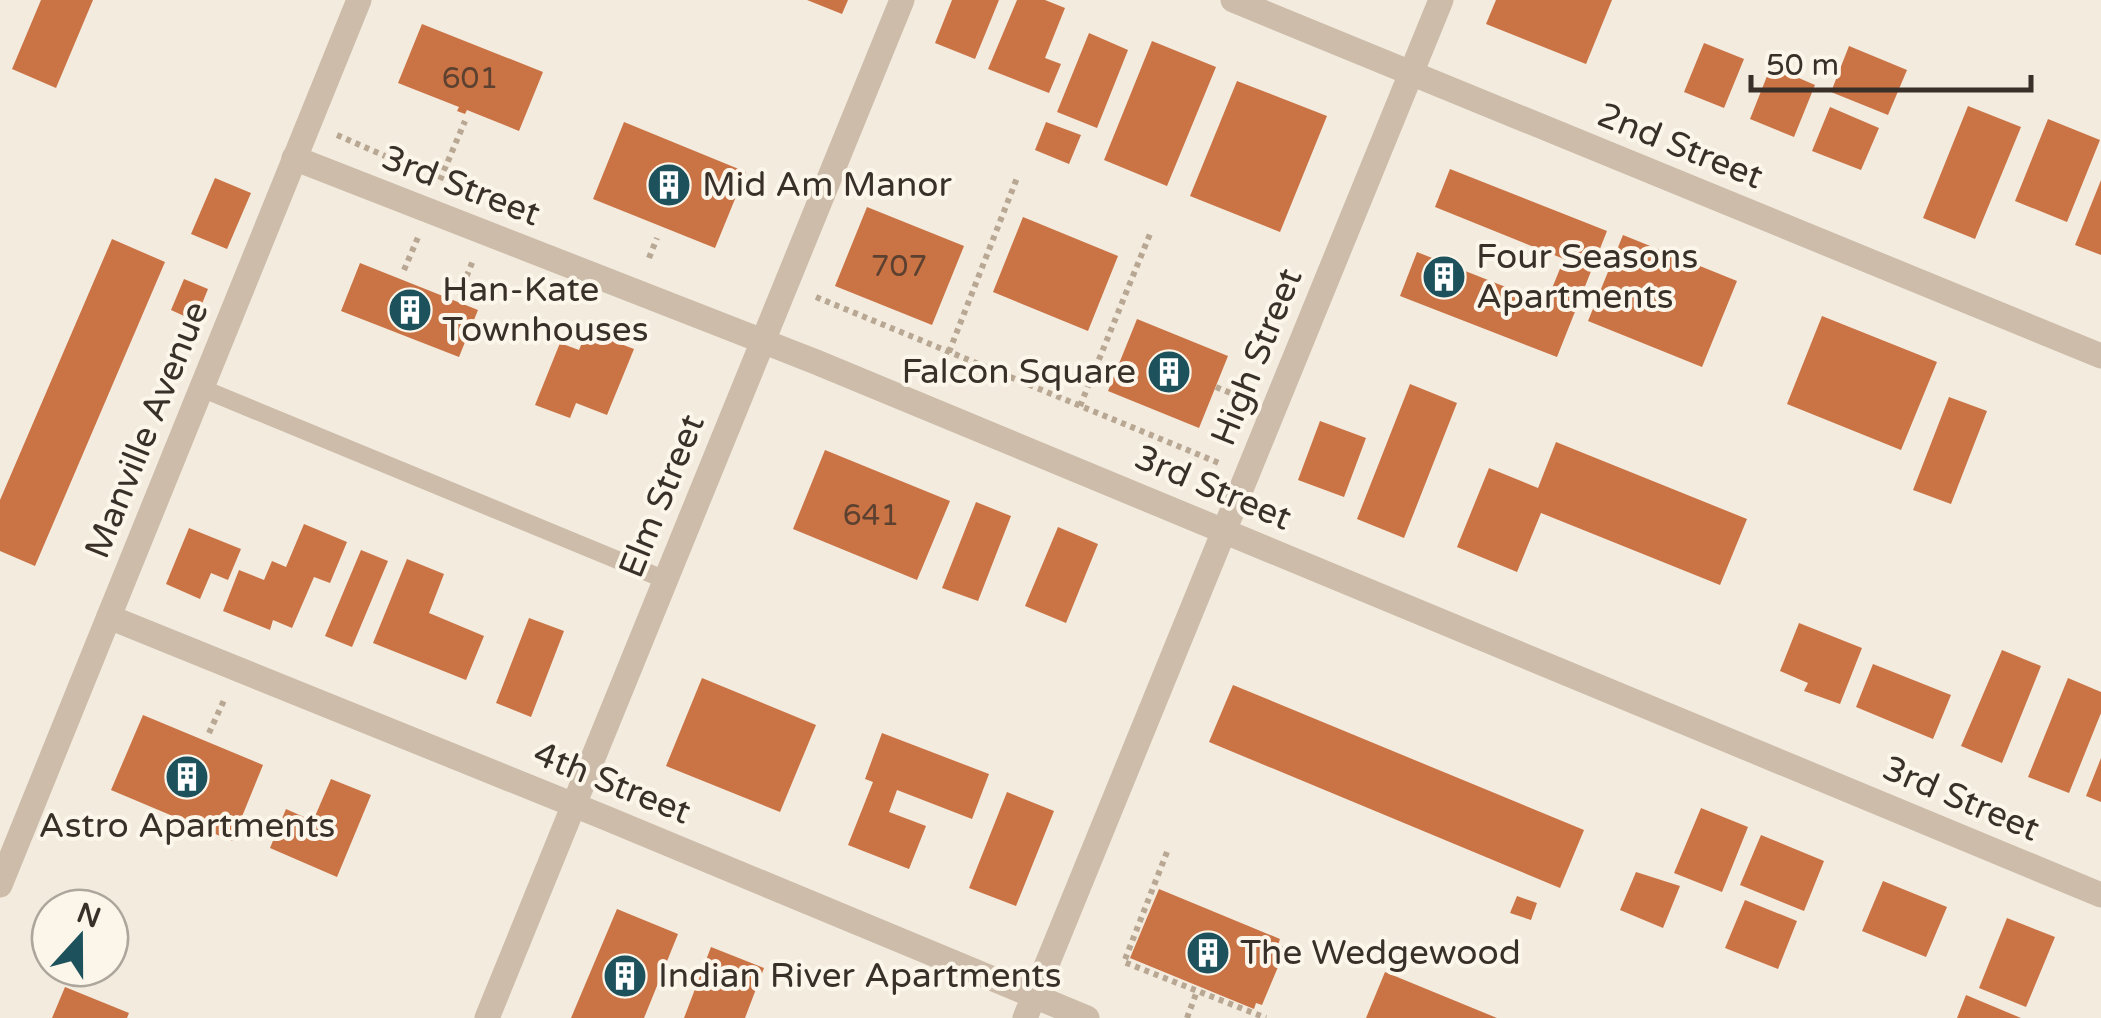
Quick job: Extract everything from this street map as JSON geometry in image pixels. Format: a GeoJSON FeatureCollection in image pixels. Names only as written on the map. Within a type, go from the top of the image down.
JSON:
{"type":"FeatureCollection","features":[{"type":"Feature","properties":{"kind":"street","name":"Manville Avenue"},"geometry":{"type":"LineString","coordinates":[[0,886],[359,0]]}},
{"type":"Feature","properties":{"kind":"street","name":"Elm Street"},"geometry":{"type":"LineString","coordinates":[[487,1018],[902,0]]}},
{"type":"Feature","properties":{"kind":"street","name":"2nd Street"},"geometry":{"type":"LineString","coordinates":[[1232,0],[2101,356]]}},
{"type":"Feature","properties":{"kind":"street","name":"High Street"},"geometry":{"type":"LineString","coordinates":[[1030,1007],[1441,0]]}},
{"type":"Feature","properties":{"kind":"street","name":"3rd Street"},"geometry":{"type":"LineString","coordinates":[[294,158],[762,342],[2101,895]]}},
{"type":"Feature","properties":{"kind":"street","name":"4th Street"},"geometry":{"type":"LineString","coordinates":[[109,617],[574,805],[1030,1007],[1087,1018]]}},
{"type":"Feature","properties":{"kind":"lane"},"geometry":{"type":"LineString","coordinates":[[201,388],[666,580]]}},
{"type":"Feature","properties":{"kind":"path"},"geometry":{"type":"LineString","coordinates":[[440,180],[464,121]]}},
{"type":"Feature","properties":{"kind":"path"},"geometry":{"type":"LineString","coordinates":[[949,352],[1017,178]]}},
{"type":"Feature","properties":{"kind":"path"},"geometry":{"type":"LineString","coordinates":[[404,270],[419,234]]}},
{"type":"Feature","properties":{"kind":"path"},"geometry":{"type":"LineString","coordinates":[[1080,406],[1150,234]]}},
{"type":"Feature","properties":{"kind":"path"},"geometry":{"type":"LineString","coordinates":[[649,258],[657,238]]}},
{"type":"Feature","properties":{"kind":"path"},"geometry":{"type":"LineString","coordinates":[[458,295],[474,257]]}},
{"type":"Feature","properties":{"kind":"path"},"geometry":{"type":"LineString","coordinates":[[816,297],[1220,464]]}},
{"type":"Feature","properties":{"kind":"path"},"geometry":{"type":"LineString","coordinates":[[625,337],[631,323]]}},
{"type":"Feature","properties":{"kind":"path"},"geometry":{"type":"LineString","coordinates":[[1216,387],[1246,400]]}},
{"type":"Feature","properties":{"kind":"path"},"geometry":{"type":"LineString","coordinates":[[209,733],[224,698]]}},
{"type":"Feature","properties":{"kind":"path"},"geometry":{"type":"LineString","coordinates":[[1168,852],[1124,962],[1266,1018]]}},
{"type":"Feature","properties":{"kind":"path"},"geometry":{"type":"LineString","coordinates":[[1187,1018],[1198,991]]}},
{"type":"Feature","properties":{"kind":"building"},"geometry":{"type":"Polygon","coordinates":[[[41,0],[93,0],[56,88],[12,69],[41,0]]]}},
{"type":"Feature","properties":{"kind":"building"},"geometry":{"type":"Polygon","coordinates":[[[807,0],[848,0],[842,14],[807,0]]]}},
{"type":"Feature","properties":{"kind":"building"},"geometry":{"type":"Polygon","coordinates":[[[952,0],[999,0],[975,59],[935,43],[952,0]]]}},
{"type":"Feature","properties":{"kind":"building"},"geometry":{"type":"Polygon","coordinates":[[[1017,0],[1045,0],[1065,8],[1045,58],[1061,64],[1049,93],[988,69],[1017,0]]]}},
{"type":"Feature","properties":{"kind":"building"},"geometry":{"type":"Polygon","coordinates":[[[1496,0],[1612,0],[1586,64],[1486,24],[1496,0]]]}},
{"type":"Feature","properties":{"kind":"building"},"geometry":{"type":"Polygon","coordinates":[[[422,24],[543,72],[519,131],[467,110],[465,114],[457,111],[459,107],[398,83],[422,24]]]}},
{"type":"Feature","properties":{"kind":"building"},"geometry":{"type":"Polygon","coordinates":[[[1089,33],[1128,50],[1097,128],[1057,112],[1089,33]]]}},
{"type":"Feature","properties":{"kind":"building"},"geometry":{"type":"Polygon","coordinates":[[[1152,41],[1216,67],[1167,186],[1104,160],[1152,41]]]}},
{"type":"Feature","properties":{"kind":"building"},"geometry":{"type":"Polygon","coordinates":[[[1704,43],[1744,59],[1724,108],[1684,92],[1704,43]]]}},
{"type":"Feature","properties":{"kind":"building"},"geometry":{"type":"Polygon","coordinates":[[[1849,46],[1907,70],[1888,115],[1831,92],[1849,46]]]}},
{"type":"Feature","properties":{"kind":"building"},"geometry":{"type":"Polygon","coordinates":[[[1771,66],[1815,85],[1794,137],[1750,119],[1771,66]]]}},
{"type":"Feature","properties":{"kind":"building"},"geometry":{"type":"Polygon","coordinates":[[[1237,81],[1327,116],[1280,232],[1190,196],[1237,81]]]}},
{"type":"Feature","properties":{"kind":"building"},"geometry":{"type":"Polygon","coordinates":[[[1968,106],[2021,127],[1975,239],[1923,218],[1968,106]]]}},
{"type":"Feature","properties":{"kind":"building"},"geometry":{"type":"Polygon","coordinates":[[[1830,107],[1879,128],[1861,170],[1812,151],[1830,107]]]}},
{"type":"Feature","properties":{"kind":"building"},"geometry":{"type":"Polygon","coordinates":[[[2048,119],[2100,140],[2067,222],[2015,201],[2048,119]]]}},
{"type":"Feature","properties":{"kind":"building","name":"Mid Am Manor"},"geometry":{"type":"Polygon","coordinates":[[[624,122],[746,172],[715,248],[593,199],[624,122]]]}},
{"type":"Feature","properties":{"kind":"building"},"geometry":{"type":"Polygon","coordinates":[[[1046,122],[1081,135],[1069,164],[1035,150],[1046,122]]]}},
{"type":"Feature","properties":{"kind":"building","name":"Four Seasons Apartments"},"geometry":{"type":"Polygon","coordinates":[[[1450,169],[1607,231],[1557,357],[1400,296],[1417,252],[1546,303],[1564,259],[1435,207],[1450,169]]]}},
{"type":"Feature","properties":{"kind":"building"},"geometry":{"type":"Polygon","coordinates":[[[215,178],[251,193],[227,249],[191,234],[215,178]]]}},
{"type":"Feature","properties":{"kind":"building"},"geometry":{"type":"Polygon","coordinates":[[[2101,180],[2101,255],[2075,245],[2101,180]]]}},
{"type":"Feature","properties":{"kind":"building"},"geometry":{"type":"Polygon","coordinates":[[[867,207],[964,246],[932,325],[835,286],[867,207]]]}},
{"type":"Feature","properties":{"kind":"building"},"geometry":{"type":"Polygon","coordinates":[[[1023,217],[1118,256],[1088,331],[993,292],[1023,217]]]}},
{"type":"Feature","properties":{"kind":"building"},"geometry":{"type":"Polygon","coordinates":[[[1623,235],[1737,281],[1702,367],[1588,321],[1623,235]]]}},
{"type":"Feature","properties":{"kind":"building"},"geometry":{"type":"Polygon","coordinates":[[[112,239],[165,262],[35,566],[0,551],[0,500],[112,239]]]}},
{"type":"Feature","properties":{"kind":"building","name":"Han-Kate Townhouses"},"geometry":{"type":"Polygon","coordinates":[[[360,263],[478,310],[459,357],[341,311],[360,263]]]}},
{"type":"Feature","properties":{"kind":"building"},"geometry":{"type":"Polygon","coordinates":[[[184,279],[208,289],[195,321],[171,310],[184,279]]]}},
{"type":"Feature","properties":{"kind":"building"},"geometry":{"type":"Polygon","coordinates":[[[1822,316],[1937,362],[1901,450],[1787,404],[1822,316]]]}},
{"type":"Feature","properties":{"kind":"building","name":"Falcon Square"},"geometry":{"type":"Polygon","coordinates":[[[1137,319],[1228,356],[1199,428],[1108,391],[1137,319]]]}},
{"type":"Feature","properties":{"kind":"building"},"geometry":{"type":"Polygon","coordinates":[[[587,331],[634,349],[607,415],[576,403],[570,418],[535,405],[560,343],[579,350],[587,331]]]}},
{"type":"Feature","properties":{"kind":"building"},"geometry":{"type":"Polygon","coordinates":[[[1410,384],[1457,403],[1404,538],[1357,519],[1410,384]]]}},
{"type":"Feature","properties":{"kind":"building"},"geometry":{"type":"Polygon","coordinates":[[[1949,397],[1987,411],[1951,504],[1913,490],[1949,397]]]}},
{"type":"Feature","properties":{"kind":"building"},"geometry":{"type":"Polygon","coordinates":[[[1320,421],[1366,438],[1344,497],[1298,480],[1320,421]]]}},
{"type":"Feature","properties":{"kind":"building"},"geometry":{"type":"Polygon","coordinates":[[[1556,442],[1747,519],[1720,585],[1541,513],[1517,572],[1457,547],[1489,468],[1538,488],[1556,442]]]}},
{"type":"Feature","properties":{"kind":"building"},"geometry":{"type":"Polygon","coordinates":[[[825,450],[950,501],[917,580],[793,529],[825,450]]]}},
{"type":"Feature","properties":{"kind":"building"},"geometry":{"type":"Polygon","coordinates":[[[976,502],[1011,516],[978,601],[942,588],[976,502]]]}},
{"type":"Feature","properties":{"kind":"building"},"geometry":{"type":"Polygon","coordinates":[[[304,524],[347,542],[330,583],[314,577],[292,628],[273,620],[270,630],[223,611],[239,570],[264,580],[272,561],[286,567],[304,524]]]}},
{"type":"Feature","properties":{"kind":"building"},"geometry":{"type":"Polygon","coordinates":[[[1058,527],[1098,544],[1066,623],[1025,606],[1058,527]]]}},
{"type":"Feature","properties":{"kind":"building"},"geometry":{"type":"Polygon","coordinates":[[[189,528],[241,549],[228,580],[211,573],[200,599],[166,584],[189,528]]]}},
{"type":"Feature","properties":{"kind":"building"},"geometry":{"type":"Polygon","coordinates":[[[361,550],[388,561],[352,647],[325,636],[361,550]]]}},
{"type":"Feature","properties":{"kind":"building"},"geometry":{"type":"Polygon","coordinates":[[[407,559],[444,574],[429,613],[484,636],[466,680],[373,643],[407,559]]]}},
{"type":"Feature","properties":{"kind":"building"},"geometry":{"type":"Polygon","coordinates":[[[529,618],[564,631],[531,717],[496,703],[529,618]]]}},
{"type":"Feature","properties":{"kind":"building"},"geometry":{"type":"Polygon","coordinates":[[[1799,623],[1862,648],[1840,704],[1804,691],[1808,683],[1780,671],[1799,623]]]}},
{"type":"Feature","properties":{"kind":"building"},"geometry":{"type":"Polygon","coordinates":[[[2002,650],[2041,666],[2002,763],[1961,746],[2002,650]]]}},
{"type":"Feature","properties":{"kind":"building"},"geometry":{"type":"Polygon","coordinates":[[[1873,664],[1951,695],[1933,739],[1856,707],[1873,664]]]}},
{"type":"Feature","properties":{"kind":"building"},"geometry":{"type":"Polygon","coordinates":[[[702,678],[816,725],[780,812],[666,766],[702,678]]]}},
{"type":"Feature","properties":{"kind":"building"},"geometry":{"type":"Polygon","coordinates":[[[2068,678],[2101,692],[2101,713],[2069,793],[2028,777],[2068,678]]]}},
{"type":"Feature","properties":{"kind":"building"},"geometry":{"type":"Polygon","coordinates":[[[1233,685],[1584,830],[1560,888],[1209,742],[1233,685]]]}},
{"type":"Feature","properties":{"kind":"building","name":"Astro Apartments"},"geometry":{"type":"Polygon","coordinates":[[[143,715],[263,765],[232,841],[111,790],[143,715]]]}},
{"type":"Feature","properties":{"kind":"building"},"geometry":{"type":"Polygon","coordinates":[[[882,733],[989,774],[972,819],[897,790],[889,812],[926,826],[909,869],[848,845],[873,782],[865,779],[882,733]]]}},
{"type":"Feature","properties":{"kind":"building"},"geometry":{"type":"Polygon","coordinates":[[[2101,758],[2101,802],[2086,796],[2101,758]]]}},
{"type":"Feature","properties":{"kind":"building"},"geometry":{"type":"Polygon","coordinates":[[[331,779],[371,795],[337,877],[270,848],[286,809],[313,821],[331,779]]]}},
{"type":"Feature","properties":{"kind":"building"},"geometry":{"type":"Polygon","coordinates":[[[1007,792],[1054,811],[1016,906],[969,888],[1007,792]]]}},
{"type":"Feature","properties":{"kind":"building"},"geometry":{"type":"Polygon","coordinates":[[[1701,808],[1748,827],[1722,892],[1674,873],[1701,808]]]}},
{"type":"Feature","properties":{"kind":"building"},"geometry":{"type":"Polygon","coordinates":[[[1761,835],[1824,861],[1804,911],[1740,885],[1761,835]]]}},
{"type":"Feature","properties":{"kind":"building"},"geometry":{"type":"Polygon","coordinates":[[[1636,872],[1680,886],[1663,928],[1620,910],[1636,872]]]}},
{"type":"Feature","properties":{"kind":"building"},"geometry":{"type":"Polygon","coordinates":[[[1883,881],[1947,907],[1926,957],[1862,931],[1883,881]]]}},
{"type":"Feature","properties":{"kind":"building","name":"The Wedgewood"},"geometry":{"type":"Polygon","coordinates":[[[1159,889],[1280,939],[1278,945],[1286,948],[1262,1005],[1256,1003],[1254,1009],[1130,958],[1159,889]]]}},
{"type":"Feature","properties":{"kind":"building"},"geometry":{"type":"Polygon","coordinates":[[[1517,896],[1537,903],[1531,920],[1510,913],[1517,896]]]}},
{"type":"Feature","properties":{"kind":"building"},"geometry":{"type":"Polygon","coordinates":[[[1745,900],[1797,921],[1778,969],[1725,948],[1745,900]]]}},
{"type":"Feature","properties":{"kind":"building","name":"Indian River Apartments"},"geometry":{"type":"Polygon","coordinates":[[[617,909],[678,934],[644,1018],[571,1018],[617,909]]]}},
{"type":"Feature","properties":{"kind":"building"},"geometry":{"type":"Polygon","coordinates":[[[2007,918],[2055,937],[2026,1007],[1979,988],[2007,918]]]}},
{"type":"Feature","properties":{"kind":"building"},"geometry":{"type":"Polygon","coordinates":[[[711,947],[764,968],[745,1018],[684,1018],[711,947]]]}},
{"type":"Feature","properties":{"kind":"building"},"geometry":{"type":"Polygon","coordinates":[[[1385,972],[1497,1018],[1366,1018],[1385,972]]]}},
{"type":"Feature","properties":{"kind":"building"},"geometry":{"type":"Polygon","coordinates":[[[65,988],[129,1013],[127,1018],[52,1018],[65,988]]]}},
{"type":"Feature","properties":{"kind":"building"},"geometry":{"type":"Polygon","coordinates":[[[1966,995],[2021,1018],[1957,1018],[1966,995]]]}},
{"type":"Feature","properties":{"kind":"place","name":"Mid Am Manor"},"geometry":{"type":"Point","coordinates":[669,185]}},
{"type":"Feature","properties":{"kind":"place","name":"Four Seasons Apartments"},"geometry":{"type":"Point","coordinates":[1444,277]}},
{"type":"Feature","properties":{"kind":"place","name":"Han-Kate Townhouses"},"geometry":{"type":"Point","coordinates":[410,310]}},
{"type":"Feature","properties":{"kind":"place","name":"Falcon Square"},"geometry":{"type":"Point","coordinates":[1169,372]}},
{"type":"Feature","properties":{"kind":"place","name":"Astro Apartments"},"geometry":{"type":"Point","coordinates":[187,777]}},
{"type":"Feature","properties":{"kind":"place","name":"The Wedgewood"},"geometry":{"type":"Point","coordinates":[1208,953]}},
{"type":"Feature","properties":{"kind":"place","name":"Indian River Apartments"},"geometry":{"type":"Point","coordinates":[625,976]}}]}
